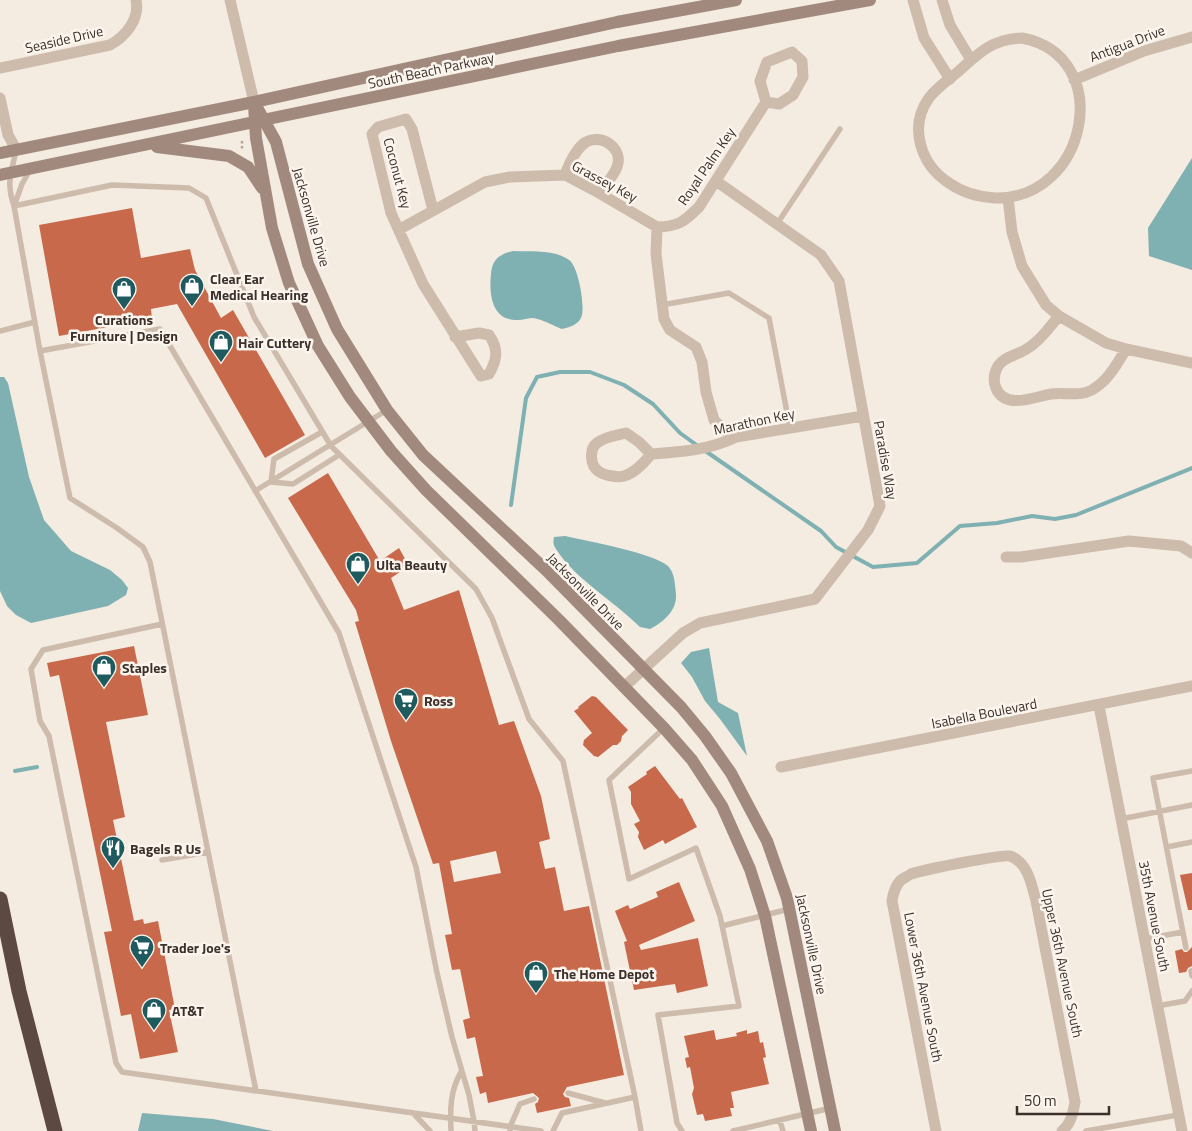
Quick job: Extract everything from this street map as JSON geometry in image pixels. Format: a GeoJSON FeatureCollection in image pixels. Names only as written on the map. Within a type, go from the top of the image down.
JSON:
{"type":"FeatureCollection","features":[{"type":"Feature","properties":{"kind":"highway"},"geometry":{"type":"LineString","coordinates":[[0,899],[19,992],[55,1131]]}},
{"type":"Feature","properties":{"kind":"street","name":"Seaside Drive"},"geometry":{"type":"LineString","coordinates":[[0,68],[110,45],[120,40],[128,31],[138,7],[136,0]]}},
{"type":"Feature","properties":{"kind":"street","name":"Jacksonville Drive"},"geometry":{"type":"LineString","coordinates":[[230,0],[260,122],[266,197],[272,228],[289,283],[318,346],[368,423],[390,451],[426,490],[547,608],[664,728],[692,760],[722,806],[750,869],[765,916],[812,1131]]}},
{"type":"Feature","properties":{"kind":"street","name":"South Beach Parkway"},"geometry":{"type":"LineString","coordinates":[[0,153],[254,102],[617,22],[736,0]]}},
{"type":"Feature","properties":{"kind":"street","name":"South Beach Parkway"},"geometry":{"type":"LineString","coordinates":[[5,174],[618,46],[870,0]]}},
{"type":"Feature","properties":{"kind":"street"},"geometry":{"type":"LineString","coordinates":[[913,0],[924,38],[950,79]]}},
{"type":"Feature","properties":{"kind":"street"},"geometry":{"type":"LineString","coordinates":[[942,0],[950,25],[971,60]]}},
{"type":"Feature","properties":{"kind":"street","name":"Antigua Drive"},"geometry":{"type":"LineString","coordinates":[[1074,80],[1144,51],[1192,36]]}},
{"type":"Feature","properties":{"kind":"street"},"geometry":{"type":"LineString","coordinates":[[1010,39],[1027,39],[1044,45],[1054,52],[1062,60],[1074,80],[1080,98],[1078,134],[1069,156],[1055,174],[1036,188],[1008,198],[976,195],[954,187],[935,172],[927,162],[918,137],[923,108],[930,98],[971,60],[998,42],[1010,39]]}},
{"type":"Feature","properties":{"kind":"street"},"geometry":{"type":"LineString","coordinates":[[792,52],[802,61],[803,77],[793,95],[779,104],[766,102],[760,81],[767,62],[792,52]]}},
{"type":"Feature","properties":{"kind":"street"},"geometry":{"type":"LineString","coordinates":[[0,98],[8,135],[16,149]]}},
{"type":"Feature","properties":{"kind":"street","name":"Royal Palm Key"},"geometry":{"type":"LineString","coordinates":[[657,227],[685,221],[699,207],[766,102]]}},
{"type":"Feature","properties":{"kind":"street","name":"Coconut Key"},"geometry":{"type":"LineString","coordinates":[[433,210],[412,129],[406,120],[378,127],[372,134],[392,213],[423,284],[455,337]]}},
{"type":"Feature","properties":{"kind":"street","name":"Jacksonville Drive"},"geometry":{"type":"LineString","coordinates":[[260,122],[276,142],[308,264],[337,329],[388,410],[422,455],[546,570],[681,707],[731,773],[766,840],[789,909],[835,1131]]}},
{"type":"Feature","properties":{"kind":"street"},"geometry":{"type":"LineString","coordinates":[[564,174],[571,159],[586,142],[596,139],[603,141],[616,149],[619,158],[617,167],[599,192]]}},
{"type":"Feature","properties":{"kind":"street"},"geometry":{"type":"LineString","coordinates":[[144,145],[229,156],[248,167],[266,197]]}},
{"type":"Feature","properties":{"kind":"street","name":"Grassey Key"},"geometry":{"type":"LineString","coordinates":[[400,229],[485,182],[495,179],[564,174],[599,192],[657,227]]}},
{"type":"Feature","properties":{"kind":"street","name":"Paradise Way"},"geometry":{"type":"LineString","coordinates":[[624,687],[683,633],[700,623],[815,599],[868,530],[880,506],[839,281],[821,255],[716,181]]}},
{"type":"Feature","properties":{"kind":"street"},"geometry":{"type":"LineString","coordinates":[[1008,198],[1012,232],[1022,266],[1046,305],[1059,316],[1106,343],[1192,363]]}},
{"type":"Feature","properties":{"kind":"street"},"geometry":{"type":"LineString","coordinates":[[657,227],[656,254],[664,320],[670,330],[696,347],[702,362],[706,392],[714,420],[731,440]]}},
{"type":"Feature","properties":{"kind":"street"},"geometry":{"type":"LineString","coordinates":[[1059,316],[1035,343],[1022,352],[1006,358],[999,364],[994,384],[998,393],[1004,398],[1018,401],[1051,394],[1080,394],[1090,391],[1100,385],[1126,349]]}},
{"type":"Feature","properties":{"kind":"street","name":"Marathon Key"},"geometry":{"type":"LineString","coordinates":[[651,454],[684,451],[790,428],[863,416]]}},
{"type":"Feature","properties":{"kind":"street"},"geometry":{"type":"LineString","coordinates":[[626,433],[651,454],[642,465],[623,477],[609,475],[597,470],[592,462],[592,451],[596,444],[626,433]]}},
{"type":"Feature","properties":{"kind":"street"},"geometry":{"type":"LineString","coordinates":[[1006,557],[1129,542],[1181,546],[1192,553]]}},
{"type":"Feature","properties":{"kind":"street","name":"Isabella Boulevard"},"geometry":{"type":"LineString","coordinates":[[781,767],[1099,706],[1192,686]]}},
{"type":"Feature","properties":{"kind":"street","name":"35th Avenue South"},"geometry":{"type":"LineString","coordinates":[[1099,706],[1182,1131]]}},
{"type":"Feature","properties":{"kind":"street","name":"Upper 36th Avenue South"},"geometry":{"type":"LineString","coordinates":[[958,863],[1009,856],[1019,861],[1028,872],[1036,901],[1076,1102],[1072,1118],[1065,1131]]}},
{"type":"Feature","properties":{"kind":"street","name":"Lower 36th Avenue South"},"geometry":{"type":"LineString","coordinates":[[936,1131],[892,901],[894,890],[900,881],[911,874],[958,863]]}},
{"type":"Feature","properties":{"kind":"lane"},"geometry":{"type":"LineString","coordinates":[[777,224],[840,129]]}},
{"type":"Feature","properties":{"kind":"lane"},"geometry":{"type":"LineString","coordinates":[[16,149],[5,174],[9,182],[14,206],[40,351],[70,498],[143,547],[150,562],[256,1090]]}},
{"type":"Feature","properties":{"kind":"lane"},"geometry":{"type":"LineString","coordinates":[[14,206],[22,184],[31,169]]}},
{"type":"Feature","properties":{"kind":"lane"},"geometry":{"type":"LineString","coordinates":[[14,206],[112,185],[189,188],[206,198],[254,317],[330,446],[476,588],[492,618],[528,719],[563,761],[641,1131]]}},
{"type":"Feature","properties":{"kind":"lane"},"geometry":{"type":"LineString","coordinates":[[662,305],[729,293],[769,318],[790,428]]}},
{"type":"Feature","properties":{"kind":"lane"},"geometry":{"type":"LineString","coordinates":[[0,331],[35,322]]}},
{"type":"Feature","properties":{"kind":"lane"},"geometry":{"type":"LineString","coordinates":[[40,351],[160,329],[339,633],[416,867],[437,973],[475,1131]]}},
{"type":"Feature","properties":{"kind":"lane"},"geometry":{"type":"LineString","coordinates":[[256,492],[388,410]]}},
{"type":"Feature","properties":{"kind":"lane"},"geometry":{"type":"LineString","coordinates":[[272,482],[274,459],[322,432]]}},
{"type":"Feature","properties":{"kind":"lane"},"geometry":{"type":"LineString","coordinates":[[272,482],[293,484],[339,455]]}},
{"type":"Feature","properties":{"kind":"lane"},"geometry":{"type":"LineString","coordinates":[[162,624],[43,650],[31,669],[40,721],[50,736],[116,1063],[122,1072],[450,1117],[510,1129],[541,1131]]}},
{"type":"Feature","properties":{"kind":"lane"},"geometry":{"type":"LineString","coordinates":[[664,728],[609,780],[629,879],[696,848],[722,926],[739,1006],[658,1015],[677,1122],[682,1131]]}},
{"type":"Feature","properties":{"kind":"lane"},"geometry":{"type":"LineString","coordinates":[[1186,948],[1153,778],[1192,771]]}},
{"type":"Feature","properties":{"kind":"lane"},"geometry":{"type":"LineString","coordinates":[[1121,819],[1192,805]]}},
{"type":"Feature","properties":{"kind":"lane"},"geometry":{"type":"LineString","coordinates":[[1167,847],[1192,842]]}},
{"type":"Feature","properties":{"kind":"lane"},"geometry":{"type":"LineString","coordinates":[[162,860],[208,852]]}},
{"type":"Feature","properties":{"kind":"lane"},"geometry":{"type":"LineString","coordinates":[[722,926],[789,909]]}},
{"type":"Feature","properties":{"kind":"lane"},"geometry":{"type":"LineString","coordinates":[[1144,939],[1183,932]]}},
{"type":"Feature","properties":{"kind":"lane"},"geometry":{"type":"LineString","coordinates":[[1157,1006],[1185,1001],[1192,991]]}},
{"type":"Feature","properties":{"kind":"lane"},"geometry":{"type":"LineString","coordinates":[[451,1131],[451,1098],[461,1072]]}},
{"type":"Feature","properties":{"kind":"lane"},"geometry":{"type":"LineString","coordinates":[[568,1093],[607,1103]]}},
{"type":"Feature","properties":{"kind":"lane"},"geometry":{"type":"LineString","coordinates":[[552,1131],[562,1113],[635,1097]]}},
{"type":"Feature","properties":{"kind":"lane"},"geometry":{"type":"LineString","coordinates":[[510,1129],[520,1104],[534,1099]]}},
{"type":"Feature","properties":{"kind":"lane"},"geometry":{"type":"LineString","coordinates":[[733,1131],[831,1108]]}},
{"type":"Feature","properties":{"kind":"lane"},"geometry":{"type":"LineString","coordinates":[[413,1113],[430,1131]]}},
{"type":"Feature","properties":{"kind":"lane"},"geometry":{"type":"LineString","coordinates":[[1086,1131],[1178,1115]]}},
{"type":"Feature","properties":{"kind":"lane"},"geometry":{"type":"LineString","coordinates":[[780,1121],[783,1131]]}},
{"type":"Feature","properties":{"kind":"water"},"geometry":{"type":"Polygon","coordinates":[[[1192,158],[1192,270],[1149,256],[1148,228],[1192,158]]]}},
{"type":"Feature","properties":{"kind":"water"},"geometry":{"type":"Polygon","coordinates":[[[513,251],[535,251],[556,254],[569,260],[578,278],[582,297],[581,318],[577,322],[562,329],[537,319],[509,319],[497,311],[492,297],[490,281],[493,264],[504,254],[513,251]]]}},
{"type":"Feature","properties":{"kind":"water"},"geometry":{"type":"Polygon","coordinates":[[[0,377],[4,377],[8,383],[29,477],[44,520],[71,551],[110,570],[128,588],[126,595],[108,606],[31,623],[16,615],[7,606],[0,591],[0,377]]]}},
{"type":"Feature","properties":{"kind":"water"},"geometry":{"type":"Polygon","coordinates":[[[565,536],[635,552],[668,566],[675,584],[676,601],[668,616],[650,629],[640,627],[584,580],[564,560],[553,542],[554,537],[565,536]]]}},
{"type":"Feature","properties":{"kind":"water"},"geometry":{"type":"Polygon","coordinates":[[[709,648],[718,702],[738,713],[747,756],[705,701],[692,677],[681,663],[691,652],[709,648]]]}},
{"type":"Feature","properties":{"kind":"water"},"geometry":{"type":"Polygon","coordinates":[[[142,1113],[213,1119],[273,1131],[138,1131],[142,1113]]]}},
{"type":"Feature","properties":{"kind":"building"},"geometry":{"type":"Polygon","coordinates":[[[132,208],[141,258],[190,249],[195,270],[221,318],[233,310],[305,435],[265,458],[177,304],[151,309],[152,319],[59,336],[39,225],[132,208]]]}},
{"type":"Feature","properties":{"kind":"building"},"geometry":{"type":"Polygon","coordinates":[[[328,473],[380,561],[399,548],[409,566],[391,578],[404,610],[459,590],[499,725],[514,721],[541,796],[550,839],[539,842],[545,869],[555,867],[564,911],[589,906],[624,1075],[567,1087],[563,1094],[569,1098],[571,1106],[537,1113],[535,1104],[539,1098],[533,1093],[488,1103],[486,1092],[480,1094],[476,1077],[483,1076],[475,1037],[467,1039],[463,1020],[470,1018],[460,969],[452,970],[445,935],[452,934],[439,863],[433,864],[391,741],[355,622],[359,621],[356,610],[288,498],[328,473]],[[496,851],[450,861],[454,882],[501,873],[496,851]]]}},
{"type":"Feature","properties":{"kind":"building"},"geometry":{"type":"Polygon","coordinates":[[[134,646],[148,715],[106,722],[125,817],[113,820],[134,921],[143,919],[144,924],[158,921],[175,1009],[169,1010],[178,1052],[140,1059],[131,1014],[121,1016],[104,932],[112,931],[59,675],[50,677],[47,663],[134,646]]]}},
{"type":"Feature","properties":{"kind":"building"},"geometry":{"type":"Polygon","coordinates":[[[592,696],[596,697],[628,730],[617,745],[613,745],[598,757],[594,756],[583,745],[584,740],[592,733],[574,711],[592,696]]]}},
{"type":"Feature","properties":{"kind":"building"},"geometry":{"type":"Polygon","coordinates":[[[655,766],[680,799],[682,798],[697,827],[665,844],[663,840],[644,850],[638,837],[639,832],[634,824],[640,821],[631,804],[631,792],[628,787],[655,766]]]}},
{"type":"Feature","properties":{"kind":"building"},"geometry":{"type":"Polygon","coordinates":[[[1192,873],[1192,910],[1188,910],[1180,875],[1192,873]]]}},
{"type":"Feature","properties":{"kind":"building"},"geometry":{"type":"Polygon","coordinates":[[[679,882],[695,921],[639,945],[641,950],[698,938],[708,986],[677,993],[675,984],[634,990],[624,942],[627,941],[615,911],[628,905],[630,909],[658,897],[656,892],[679,882]]]}},
{"type":"Feature","properties":{"kind":"building"},"geometry":{"type":"Polygon","coordinates":[[[1192,947],[1192,966],[1186,972],[1179,973],[1175,951],[1182,949],[1184,952],[1187,952],[1192,947]]]}},
{"type":"Feature","properties":{"kind":"building"},"geometry":{"type":"Polygon","coordinates":[[[714,1030],[716,1040],[737,1036],[736,1033],[747,1030],[747,1034],[758,1031],[760,1043],[763,1042],[766,1057],[763,1058],[769,1084],[731,1092],[734,1108],[730,1108],[732,1116],[705,1121],[703,1114],[697,1115],[692,1094],[694,1088],[690,1067],[687,1068],[685,1058],[689,1057],[684,1036],[714,1030]]]}},
{"type":"Feature","properties":{"kind":"waterway"},"geometry":{"type":"LineString","coordinates":[[511,505],[526,398],[537,377],[560,372],[590,372],[624,385],[653,404],[680,433],[698,446]]}},
{"type":"Feature","properties":{"kind":"waterway"},"geometry":{"type":"LineString","coordinates":[[704,450],[821,531],[836,547],[873,567],[917,563],[960,526],[997,523],[1032,516],[1055,519],[1076,515],[1192,468]]}},
{"type":"Feature","properties":{"kind":"waterway"},"geometry":{"type":"LineString","coordinates":[[15,771],[37,767]]}},
{"type":"Feature","properties":{"kind":"place","name":"Clear Ear Medical Hearing"},"geometry":{"type":"Point","coordinates":[192,307]}},
{"type":"Feature","properties":{"kind":"place","name":"Curations Furniture | Design"},"geometry":{"type":"Point","coordinates":[124,310]}},
{"type":"Feature","properties":{"kind":"place","name":"Hair Cuttery"},"geometry":{"type":"Point","coordinates":[221,363]}},
{"type":"Feature","properties":{"kind":"place","name":"Ulta Beauty"},"geometry":{"type":"Point","coordinates":[358,585]}},
{"type":"Feature","properties":{"kind":"place","name":"Staples"},"geometry":{"type":"Point","coordinates":[104,688]}},
{"type":"Feature","properties":{"kind":"place","name":"Ross"},"geometry":{"type":"Point","coordinates":[406,721]}},
{"type":"Feature","properties":{"kind":"place","name":"Bagels R Us"},"geometry":{"type":"Point","coordinates":[113,869]}},
{"type":"Feature","properties":{"kind":"place","name":"Trader Joe's"},"geometry":{"type":"Point","coordinates":[142,968]}},
{"type":"Feature","properties":{"kind":"place","name":"The Home Depot"},"geometry":{"type":"Point","coordinates":[536,994]}},
{"type":"Feature","properties":{"kind":"place","name":"AT&T"},"geometry":{"type":"Point","coordinates":[154,1031]}}]}
